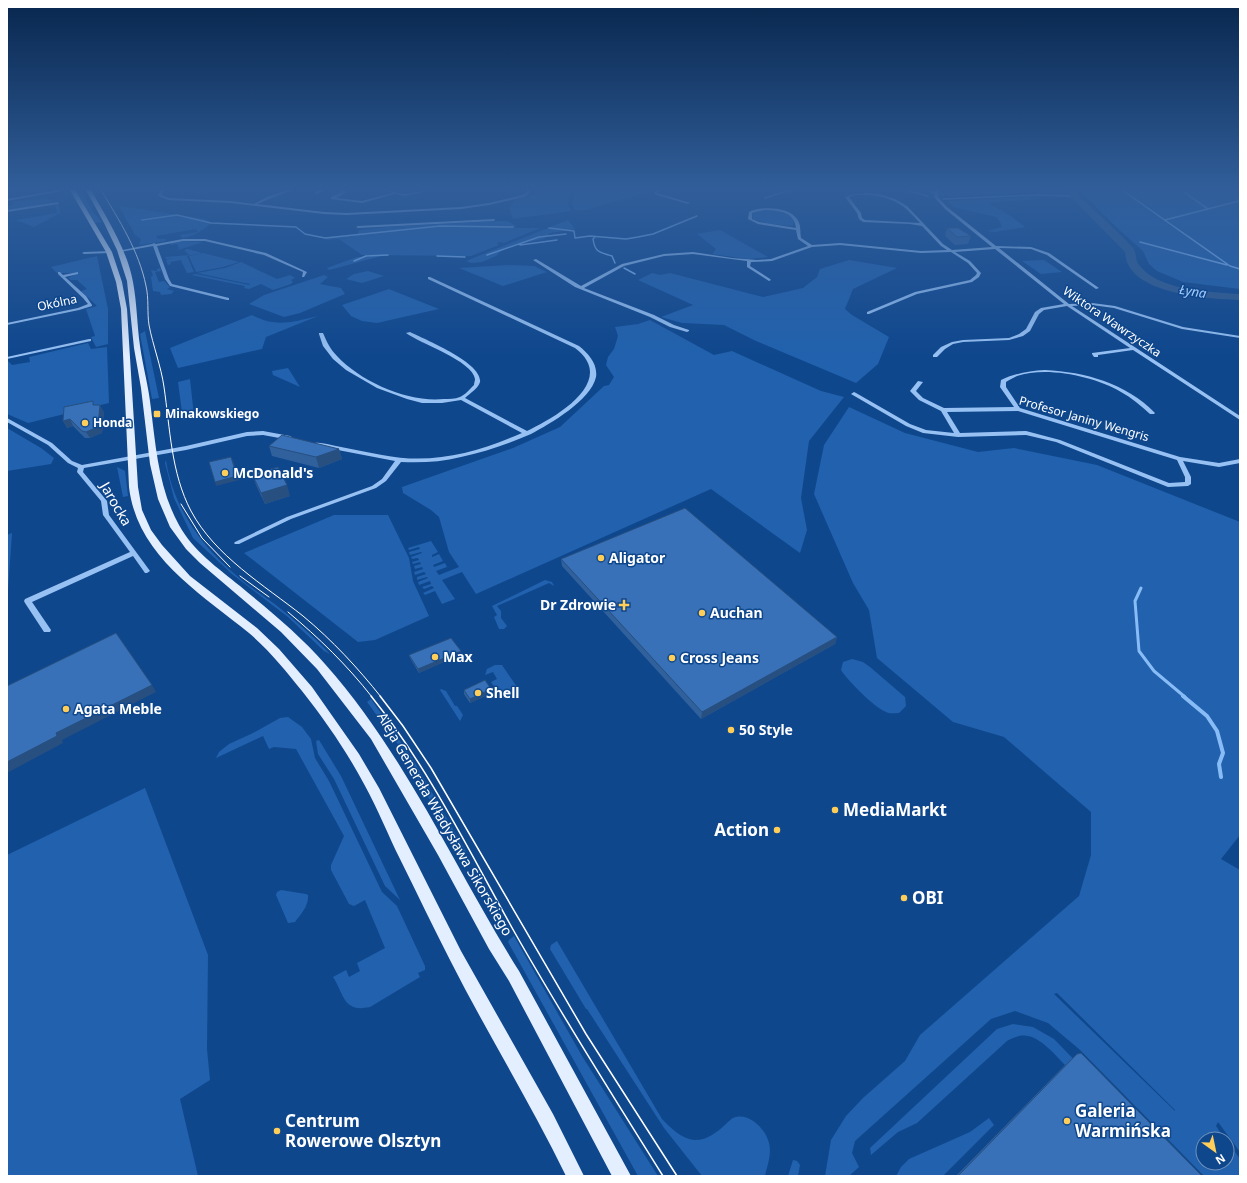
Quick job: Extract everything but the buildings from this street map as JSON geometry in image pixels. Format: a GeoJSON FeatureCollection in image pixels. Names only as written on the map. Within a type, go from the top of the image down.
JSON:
{"type":"FeatureCollection","features":[{"type":"Feature","properties":{"kind":"main road"},"geometry":{"type":"LineString","coordinates":[[104,245],[108,252],[119,282],[124,308],[131,459],[135,498],[138,511],[152,538],[179,572],[200,592],[253,632],[268,646],[309,692],[351,752],[370,782],[410,866],[457,957],[553,1132],[575,1176]]}},
{"type":"Feature","properties":{"kind":"main road","name":"Aleja Generała Władysława Sikorskiego"},"geometry":{"type":"LineString","coordinates":[[117,245],[132,290],[137,348],[145,388],[152,454],[158,484],[166,508],[181,537],[189,547],[222,577],[286,628],[329,676],[375,736],[443,851],[514,976],[622,1176]]}},
{"type":"Feature","properties":{"kind":"street"},"geometry":{"type":"LineString","coordinates":[[102,245],[85,252],[108,252]]}},
{"type":"Feature","properties":{"kind":"street"},"geometry":{"type":"LineString","coordinates":[[120,251],[148,245]]}},
{"type":"Feature","properties":{"kind":"street"},"geometry":{"type":"LineString","coordinates":[[154,245],[167,279],[171,285],[227,299]]}},
{"type":"Feature","properties":{"kind":"street"},"geometry":{"type":"LineString","coordinates":[[227,245],[265,254],[305,272],[303,276]]}},
{"type":"Feature","properties":{"kind":"street"},"geometry":{"type":"LineString","coordinates":[[581,288],[623,265],[673,254],[693,253],[749,261],[772,260],[811,246],[823,245]]}},
{"type":"Feature","properties":{"kind":"street"},"geometry":{"type":"LineString","coordinates":[[852,245],[909,251],[950,251],[1022,247],[1041,250],[1097,288]]}},
{"type":"Feature","properties":{"kind":"street"},"geometry":{"type":"LineString","coordinates":[[869,313],[916,293],[972,281],[978,276],[979,273],[977,269],[942,245]]}},
{"type":"Feature","properties":{"kind":"street","name":"Wiktora Wawrzyczka"},"geometry":{"type":"LineString","coordinates":[[992,245],[1068,305],[1240,418]]}},
{"type":"Feature","properties":{"kind":"street"},"geometry":{"type":"LineString","coordinates":[[535,260],[567,281],[581,288],[687,331]]}},
{"type":"Feature","properties":{"kind":"street"},"geometry":{"type":"LineString","coordinates":[[749,261],[748,266],[769,280]]}},
{"type":"Feature","properties":{"kind":"street","name":"Okólna"},"geometry":{"type":"LineString","coordinates":[[7,324],[79,309],[90,305],[61,275],[77,272]]}},
{"type":"Feature","properties":{"kind":"street"},"geometry":{"type":"LineString","coordinates":[[313,443],[400,460],[427,462],[461,456],[526,433],[555,418],[586,390],[592,379],[593,372],[588,358],[576,347],[428,278]]}},
{"type":"Feature","properties":{"kind":"street"},"geometry":{"type":"LineString","coordinates":[[935,356],[944,348],[963,340],[1004,339],[1020,335],[1028,330],[1037,314],[1043,309],[1068,305],[1092,304],[1109,306],[1182,328],[1240,337]]}},
{"type":"Feature","properties":{"kind":"street"},"geometry":{"type":"LineString","coordinates":[[321,334],[322,340],[346,368],[395,395],[422,401],[442,402],[462,398],[476,386],[477,376],[473,370],[447,352],[408,334]]}},
{"type":"Feature","properties":{"kind":"street"},"geometry":{"type":"LineString","coordinates":[[7,358],[89,340]]}},
{"type":"Feature","properties":{"kind":"street"},"geometry":{"type":"LineString","coordinates":[[1096,356],[1094,354],[1133,349]]}},
{"type":"Feature","properties":{"kind":"street"},"geometry":{"type":"LineString","coordinates":[[1018,409],[1004,387],[1003,381],[1010,376],[1023,373],[1046,372],[1068,373],[1102,382],[1120,389],[1152,414]]}},
{"type":"Feature","properties":{"kind":"street","name":"Profesor Janiny Wengris"},"geometry":{"type":"LineString","coordinates":[[920,382],[913,391],[921,399],[943,410],[1018,409],[1179,459],[1219,465],[1240,460]]}},
{"type":"Feature","properties":{"kind":"street"},"geometry":{"type":"LineString","coordinates":[[854,394],[908,425],[925,432],[958,435],[1026,433],[1058,441],[1168,485],[1188,484],[1188,478],[1179,459]]}},
{"type":"Feature","properties":{"kind":"street"},"geometry":{"type":"LineString","coordinates":[[462,398],[526,433]]}},
{"type":"Feature","properties":{"kind":"street"},"geometry":{"type":"LineString","coordinates":[[943,410],[958,435]]}},
{"type":"Feature","properties":{"kind":"street","name":"Jarocka"},"geometry":{"type":"LineString","coordinates":[[7,420],[50,444],[70,462],[81,468],[131,459],[247,434],[275,435],[298,440]]}},
{"type":"Feature","properties":{"kind":"street"},"geometry":{"type":"LineString","coordinates":[[238,543],[289,518],[374,487],[384,480],[400,460]]}},
{"type":"Feature","properties":{"kind":"street","name":"Jarocka"},"geometry":{"type":"LineString","coordinates":[[81,468],[80,472],[104,501],[106,515],[148,571]]}},
{"type":"Feature","properties":{"kind":"street"},"geometry":{"type":"LineString","coordinates":[[47,630],[28,601],[134,552]]}},
{"type":"Feature","properties":{"kind":"shaded area"},"geometry":{"type":"Polygon","coordinates":[[[177,245],[193,245],[175,251],[179,249],[177,245]]]}},
{"type":"Feature","properties":{"kind":"shaded area"},"geometry":{"type":"Polygon","coordinates":[[[348,245],[498,245],[471,256],[362,255],[348,245]]]}},
{"type":"Feature","properties":{"kind":"shaded area"},"geometry":{"type":"Polygon","coordinates":[[[505,245],[515,245],[503,249],[496,256],[482,262],[471,263],[466,261],[505,245]]]}},
{"type":"Feature","properties":{"kind":"shaded area"},"geometry":{"type":"Polygon","coordinates":[[[711,245],[747,245],[768,257],[748,259],[712,254],[716,249],[711,245]]]}},
{"type":"Feature","properties":{"kind":"shaded area"},"geometry":{"type":"Polygon","coordinates":[[[1137,245],[1240,245],[1240,289],[1183,282],[1157,271],[1149,264],[1143,251],[1137,245]]]}},
{"type":"Feature","properties":{"kind":"shaded area"},"geometry":{"type":"Polygon","coordinates":[[[188,249],[202,253],[187,256],[194,272],[187,273],[181,260],[170,262],[171,264],[168,265],[166,260],[172,258],[166,259],[165,257],[189,255],[184,250],[188,249]]]}},
{"type":"Feature","properties":{"kind":"shaded area"},"geometry":{"type":"Polygon","coordinates":[[[203,253],[239,262],[223,267],[196,272],[189,256],[203,253]]]}},
{"type":"Feature","properties":{"kind":"shaded area"},"geometry":{"type":"Polygon","coordinates":[[[97,256],[108,309],[108,344],[96,347],[91,337],[95,336],[86,309],[97,306],[81,291],[87,289],[77,280],[71,280],[68,278],[78,273],[57,273],[51,267],[97,256]]]}},
{"type":"Feature","properties":{"kind":"shaded area"},"geometry":{"type":"Polygon","coordinates":[[[381,256],[329,270],[327,268],[357,257],[381,256]]]}},
{"type":"Feature","properties":{"kind":"shaded area"},"geometry":{"type":"Polygon","coordinates":[[[849,260],[897,268],[853,289],[845,309],[852,315],[889,337],[878,364],[856,383],[756,341],[724,325],[682,323],[661,317],[693,305],[638,280],[652,273],[660,275],[670,273],[763,297],[803,288],[817,277],[820,269],[849,260]]]}},
{"type":"Feature","properties":{"kind":"shaded area"},"geometry":{"type":"Polygon","coordinates":[[[1044,260],[1062,272],[1041,274],[1022,261],[1044,260]]]}},
{"type":"Feature","properties":{"kind":"shaded area"},"geometry":{"type":"Polygon","coordinates":[[[241,262],[277,279],[290,275],[295,278],[291,280],[293,282],[291,284],[273,290],[261,284],[249,289],[244,288],[245,286],[191,275],[196,274],[249,285],[250,284],[197,273],[225,268],[241,262]]]}},
{"type":"Feature","properties":{"kind":"shaded area"},"geometry":{"type":"Polygon","coordinates":[[[509,265],[534,266],[547,272],[503,286],[459,268],[509,265]]]}},
{"type":"Feature","properties":{"kind":"shaded area"},"geometry":{"type":"Polygon","coordinates":[[[160,268],[161,271],[155,272],[159,282],[164,281],[170,287],[167,289],[174,291],[171,294],[161,295],[160,292],[153,291],[151,277],[153,275],[151,270],[157,271],[157,269],[160,268]]]}},
{"type":"Feature","properties":{"kind":"shaded area"},"geometry":{"type":"Polygon","coordinates":[[[368,271],[384,276],[362,283],[346,279],[354,274],[368,271]]]}},
{"type":"Feature","properties":{"kind":"shaded area"},"geometry":{"type":"Polygon","coordinates":[[[324,275],[328,277],[320,284],[341,288],[345,294],[300,313],[284,317],[249,304],[264,295],[324,275]]]}},
{"type":"Feature","properties":{"kind":"shaded area"},"geometry":{"type":"Polygon","coordinates":[[[389,289],[439,309],[377,323],[362,321],[351,316],[342,305],[389,289]]]}},
{"type":"Feature","properties":{"kind":"shaded area"},"geometry":{"type":"Polygon","coordinates":[[[252,315],[277,323],[292,322],[318,316],[266,337],[262,349],[178,368],[170,348],[252,315]]]}},
{"type":"Feature","properties":{"kind":"shaded area"},"geometry":{"type":"Polygon","coordinates":[[[650,320],[714,355],[732,351],[821,391],[844,397],[809,441],[801,498],[807,530],[800,553],[711,489],[476,594],[462,572],[442,580],[455,599],[442,604],[435,591],[425,595],[423,593],[434,588],[432,586],[424,589],[422,587],[431,584],[430,581],[419,585],[418,582],[428,578],[417,580],[417,577],[426,574],[424,572],[415,575],[414,572],[423,569],[422,567],[415,569],[414,566],[421,564],[420,562],[413,564],[412,562],[419,560],[418,558],[412,559],[411,557],[422,553],[410,555],[409,552],[420,549],[419,547],[409,550],[408,548],[431,541],[438,552],[432,555],[432,557],[439,554],[443,561],[433,565],[434,567],[445,563],[447,567],[436,571],[439,575],[459,567],[449,552],[439,517],[431,510],[403,493],[402,487],[513,448],[560,427],[604,386],[609,385],[614,377],[606,365],[608,357],[614,349],[618,336],[615,327],[638,324],[650,320]]]}},
{"type":"Feature","properties":{"kind":"shaded area"},"geometry":{"type":"Polygon","coordinates":[[[145,331],[159,398],[152,399],[140,334],[145,331]]]}},
{"type":"Feature","properties":{"kind":"shaded area"},"geometry":{"type":"Polygon","coordinates":[[[88,343],[91,349],[107,347],[109,403],[28,423],[7,414],[7,360],[12,365],[30,362],[29,357],[88,343]]]}},
{"type":"Feature","properties":{"kind":"shaded area"},"geometry":{"type":"Polygon","coordinates":[[[288,368],[300,387],[273,375],[272,371],[288,368]]]}},
{"type":"Feature","properties":{"kind":"shaded area"},"geometry":{"type":"Polygon","coordinates":[[[190,379],[194,416],[183,420],[178,382],[190,379]]]}},
{"type":"Feature","properties":{"kind":"shaded area"},"geometry":{"type":"Polygon","coordinates":[[[849,407],[905,433],[978,452],[1014,448],[1097,465],[1240,522],[1240,835],[1221,859],[1240,870],[1240,1152],[1235,1145],[1235,1131],[1225,1131],[1218,1122],[1216,1126],[1219,1131],[1195,1131],[1195,1167],[1079,1049],[1048,1023],[1015,1011],[991,1019],[855,1141],[852,1153],[859,1167],[849,1176],[825,1176],[831,1140],[846,1116],[863,1098],[905,1061],[920,1035],[1079,896],[1091,855],[1091,812],[1004,737],[953,722],[877,658],[869,610],[853,583],[814,494],[824,445],[849,407]],[[1057,993],[1054,994],[1175,1111],[1057,993]]]}},
{"type":"Feature","properties":{"kind":"shaded area"},"geometry":{"type":"Polygon","coordinates":[[[7,428],[41,448],[54,458],[51,464],[7,471],[7,428]]]}},
{"type":"Feature","properties":{"kind":"shaded area"},"geometry":{"type":"Polygon","coordinates":[[[166,460],[175,494],[182,509],[201,539],[224,564],[242,580],[297,622],[330,654],[324,651],[288,617],[232,574],[193,538],[174,498],[165,463],[166,460]]]}},
{"type":"Feature","properties":{"kind":"shaded area"},"geometry":{"type":"Polygon","coordinates":[[[117,467],[125,471],[128,496],[123,497],[117,467]]]}},
{"type":"Feature","properties":{"kind":"shaded area"},"geometry":{"type":"Polygon","coordinates":[[[334,515],[388,515],[409,558],[413,581],[429,616],[375,640],[358,642],[244,553],[334,515]]]}},
{"type":"Feature","properties":{"kind":"shaded area"},"geometry":{"type":"Polygon","coordinates":[[[12,533],[7,605],[7,535],[12,533]]]}},
{"type":"Feature","properties":{"kind":"shaded area"},"geometry":{"type":"Polygon","coordinates":[[[545,580],[552,582],[554,586],[549,583],[497,606],[501,611],[501,618],[507,626],[504,629],[499,629],[494,617],[497,615],[492,606],[545,580]]]}},
{"type":"Feature","properties":{"kind":"shaded area"},"geometry":{"type":"Polygon","coordinates":[[[852,659],[863,662],[870,667],[905,697],[906,706],[899,713],[889,713],[881,709],[868,699],[849,680],[841,670],[843,662],[852,659]]]}},
{"type":"Feature","properties":{"kind":"shaded area"},"geometry":{"type":"Polygon","coordinates":[[[495,665],[502,665],[517,687],[515,695],[507,698],[501,697],[491,682],[497,679],[493,672],[485,675],[487,669],[495,665]]]}},
{"type":"Feature","properties":{"kind":"shaded area"},"geometry":{"type":"Polygon","coordinates":[[[440,690],[446,691],[455,706],[457,706],[463,715],[460,721],[440,690]]]}},
{"type":"Feature","properties":{"kind":"shaded area"},"geometry":{"type":"Polygon","coordinates":[[[371,699],[412,758],[466,852],[460,854],[400,747],[367,702],[371,699]]]}},
{"type":"Feature","properties":{"kind":"shaded area"},"geometry":{"type":"Polygon","coordinates":[[[288,717],[302,727],[311,739],[315,758],[329,781],[382,892],[397,906],[425,966],[425,970],[418,973],[420,977],[370,1007],[361,1008],[349,1005],[342,996],[333,977],[346,970],[349,977],[360,971],[357,963],[385,948],[365,900],[354,906],[349,904],[331,870],[331,865],[344,836],[296,749],[274,747],[269,749],[263,736],[216,758],[219,752],[229,744],[280,718],[288,717]]]}},
{"type":"Feature","properties":{"kind":"shaded area"},"geometry":{"type":"Polygon","coordinates":[[[319,740],[341,776],[400,900],[385,886],[334,779],[318,754],[316,741],[319,740]]]}},
{"type":"Feature","properties":{"kind":"shaded area"},"geometry":{"type":"Polygon","coordinates":[[[145,788],[208,955],[207,1049],[210,1080],[180,1099],[198,1176],[7,1176],[7,855],[145,788]]]}},
{"type":"Feature","properties":{"kind":"shaded area"},"geometry":{"type":"Polygon","coordinates":[[[281,890],[308,895],[306,906],[295,922],[288,923],[276,895],[277,892],[281,890]]]}},
{"type":"Feature","properties":{"kind":"shaded area"},"geometry":{"type":"Polygon","coordinates":[[[514,936],[582,1056],[658,1176],[638,1176],[508,942],[514,936]]]}},
{"type":"Feature","properties":{"kind":"shaded area"},"geometry":{"type":"Polygon","coordinates":[[[557,941],[662,1119],[685,1138],[700,1140],[712,1135],[733,1118],[739,1116],[750,1119],[764,1132],[769,1143],[770,1156],[765,1176],[702,1176],[664,1128],[586,1009],[550,949],[551,945],[557,941]]]}},
{"type":"Feature","properties":{"kind":"shaded area"},"geometry":{"type":"Polygon","coordinates":[[[1013,1024],[1033,1027],[1054,1039],[1187,1176],[1069,1064],[1065,1065],[1050,1049],[1038,1040],[1026,1036],[1018,1036],[1007,1041],[917,1123],[898,1132],[871,1155],[870,1148],[997,1029],[1013,1024]]]}},
{"type":"Feature","properties":{"kind":"shaded area"},"geometry":{"type":"Polygon","coordinates":[[[989,1118],[994,1125],[943,1176],[896,1176],[901,1167],[909,1159],[970,1132],[989,1118]]]}},
{"type":"Feature","properties":{"kind":"shaded area"},"geometry":{"type":"Polygon","coordinates":[[[1235,1152],[1240,1159],[1240,1176],[1204,1176],[1199,1171],[1235,1171],[1235,1152]]]}},
{"type":"Feature","properties":{"kind":"shaded area"},"geometry":{"type":"Polygon","coordinates":[[[793,1160],[797,1161],[800,1165],[798,1176],[788,1176],[793,1160]]]}},
{"type":"Feature","properties":{"kind":"waterway"},"geometry":{"type":"LineString","coordinates":[[487,255],[515,245]]}},
{"type":"Feature","properties":{"kind":"waterway"},"geometry":{"type":"LineString","coordinates":[[594,245],[601,253],[612,256],[615,263]]}},
{"type":"Feature","properties":{"kind":"waterway","name":"Łyna"},"geometry":{"type":"LineString","coordinates":[[1124,245],[1130,251],[1134,266],[1143,275],[1154,282],[1198,294],[1240,297]]}},
{"type":"Feature","properties":{"kind":"waterway"},"geometry":{"type":"LineString","coordinates":[[1152,245],[1227,265]]}},
{"type":"Feature","properties":{"kind":"waterway"},"geometry":{"type":"LineString","coordinates":[[1200,245],[1230,266],[1240,269]]}},
{"type":"Feature","properties":{"kind":"waterway"},"geometry":{"type":"LineString","coordinates":[[354,261],[366,256],[388,255]]}},
{"type":"Feature","properties":{"kind":"waterway"},"geometry":{"type":"LineString","coordinates":[[437,256],[465,257]]}},
{"type":"Feature","properties":{"kind":"waterway"},"geometry":{"type":"LineString","coordinates":[[624,268],[635,274]]}},
{"type":"Feature","properties":{"kind":"waterway"},"geometry":{"type":"LineString","coordinates":[[1141,588],[1135,601],[1139,651],[1154,671],[1185,697]]}},
{"type":"Feature","properties":{"kind":"waterway"},"geometry":{"type":"LineString","coordinates":[[1183,696],[1207,716],[1217,731],[1223,753],[1219,764],[1221,777]]}},
{"type":"Feature","properties":{"kind":"tram line"},"geometry":{"type":"LineString","coordinates":[[132,245],[139,260],[147,291],[149,325],[163,379],[175,466],[184,496],[191,511],[201,527],[227,556],[241,569],[303,616],[324,635],[354,665],[381,697]]}},
{"type":"Feature","properties":{"kind":"tram line"},"geometry":{"type":"LineString","coordinates":[[181,504],[202,538],[230,567]]}},
{"type":"Feature","properties":{"kind":"tram line"},"geometry":{"type":"LineString","coordinates":[[240,576],[269,597]]}},
{"type":"Feature","properties":{"kind":"tram line"},"geometry":{"type":"LineString","coordinates":[[288,612],[332,652],[372,697]]}},
{"type":"Feature","properties":{"kind":"tram line"},"geometry":{"type":"LineString","coordinates":[[371,696],[412,752],[448,812],[551,995],[663,1176]]}},
{"type":"Feature","properties":{"kind":"tram line"},"geometry":{"type":"LineString","coordinates":[[380,696],[403,726],[431,768],[586,1034],[677,1176]]}},
{"type":"Feature","properties":{"kind":"place","name":"Minakowskiego"},"geometry":{"type":"Point","coordinates":[157,414]}},
{"type":"Feature","properties":{"kind":"place","name":"Honda"},"geometry":{"type":"Point","coordinates":[85,423]}},
{"type":"Feature","properties":{"kind":"place","name":"McDonald's"},"geometry":{"type":"Point","coordinates":[225,473]}},
{"type":"Feature","properties":{"kind":"place","name":"Aligator"},"geometry":{"type":"Point","coordinates":[601,558]}},
{"type":"Feature","properties":{"kind":"place","name":"Dr Zdrowie"},"geometry":{"type":"Point","coordinates":[624,605]}},
{"type":"Feature","properties":{"kind":"place","name":"Auchan"},"geometry":{"type":"Point","coordinates":[702,613]}},
{"type":"Feature","properties":{"kind":"place","name":"Max"},"geometry":{"type":"Point","coordinates":[435,657]}},
{"type":"Feature","properties":{"kind":"place","name":"Cross Jeans"},"geometry":{"type":"Point","coordinates":[672,658]}},
{"type":"Feature","properties":{"kind":"place","name":"Shell"},"geometry":{"type":"Point","coordinates":[478,693]}},
{"type":"Feature","properties":{"kind":"place","name":"Agata Meble"},"geometry":{"type":"Point","coordinates":[66,709]}},
{"type":"Feature","properties":{"kind":"place","name":"50 Style"},"geometry":{"type":"Point","coordinates":[731,730]}},
{"type":"Feature","properties":{"kind":"place","name":"MediaMarkt"},"geometry":{"type":"Point","coordinates":[835,810]}},
{"type":"Feature","properties":{"kind":"place","name":"Action"},"geometry":{"type":"Point","coordinates":[777,830]}},
{"type":"Feature","properties":{"kind":"place","name":"OBI"},"geometry":{"type":"Point","coordinates":[904,898]}},
{"type":"Feature","properties":{"kind":"place","name":"Galeria Warmińska"},"geometry":{"type":"Point","coordinates":[1067,1121]}},
{"type":"Feature","properties":{"kind":"place","name":"Centrum Rowerowe Olsztyn"},"geometry":{"type":"Point","coordinates":[277,1131]}}]}
